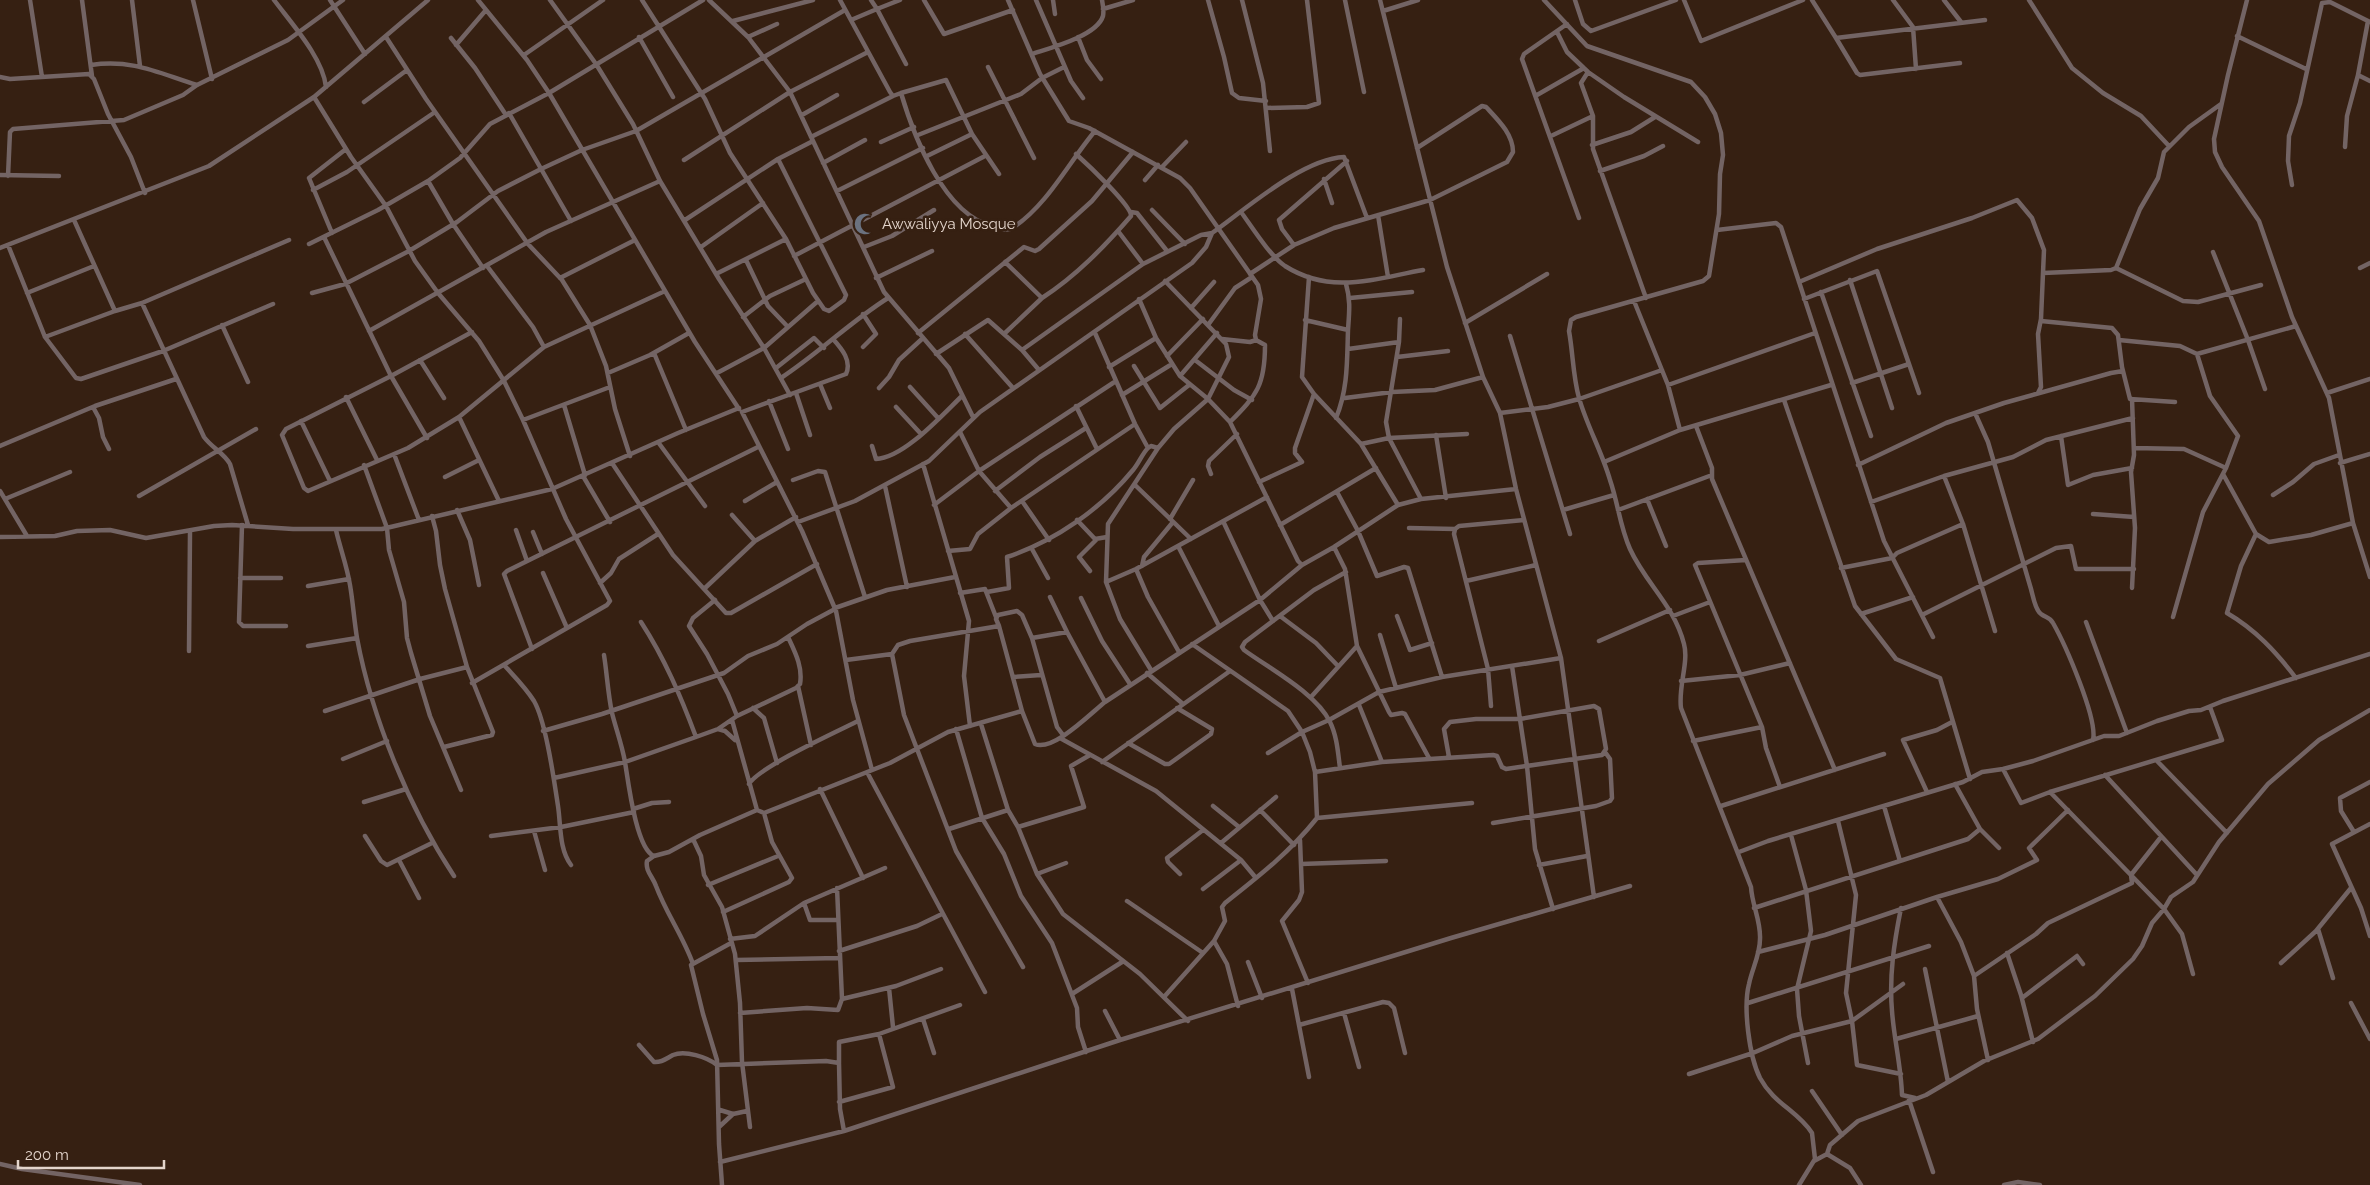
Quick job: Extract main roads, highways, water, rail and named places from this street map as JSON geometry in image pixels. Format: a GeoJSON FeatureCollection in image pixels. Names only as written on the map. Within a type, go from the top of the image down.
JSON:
{"type":"FeatureCollection","features":[{"type":"Feature","properties":{"kind":"place","name":"Awwaliyya Mosque"},"geometry":{"type":"Point","coordinates":[865,224]}}]}
